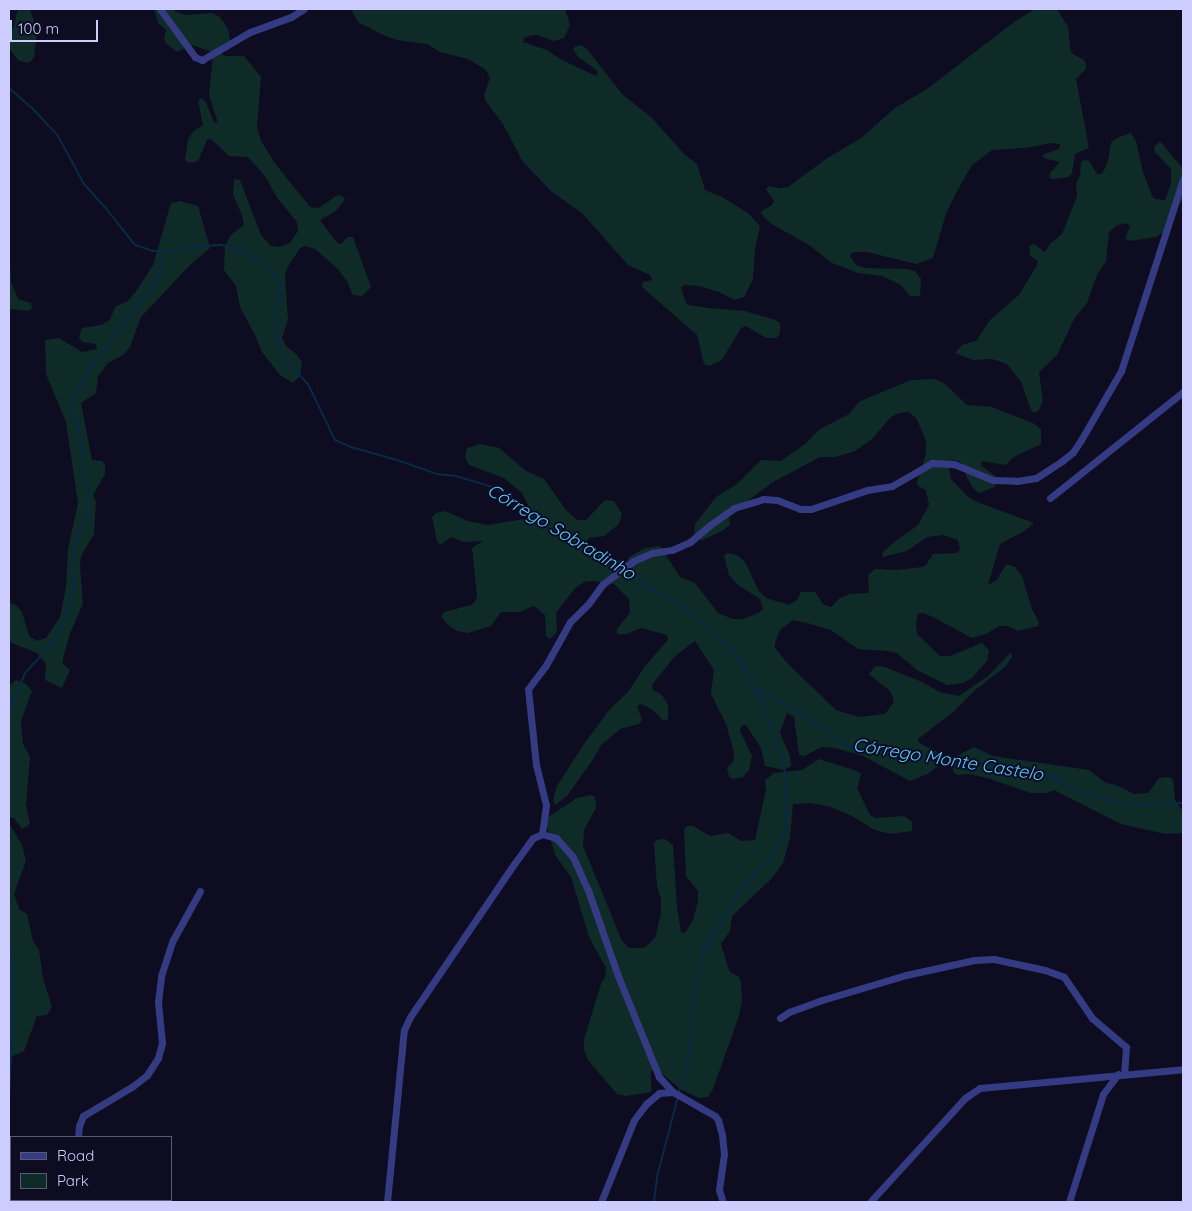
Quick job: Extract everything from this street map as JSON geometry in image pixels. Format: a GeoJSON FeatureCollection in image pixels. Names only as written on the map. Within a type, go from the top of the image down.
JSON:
{"type":"FeatureCollection","features":[{"type":"Feature","properties":{"kind":"street"},"geometry":{"type":"LineString","coordinates":[[160,9],[195,57],[202,60],[250,32],[291,17],[304,9]]}},
{"type":"Feature","properties":{"kind":"street"},"geometry":{"type":"LineString","coordinates":[[542,834],[546,808],[536,765],[528,689],[546,665],[570,622],[589,604],[604,584],[633,561],[652,554],[672,550],[690,542],[734,508],[763,499],[777,500],[800,509],[811,509],[867,490],[892,486],[932,463],[954,464],[994,480],[1017,481],[1036,478],[1062,461],[1073,452],[1082,440],[1121,371],[1183,179]]}},
{"type":"Feature","properties":{"kind":"street"},"geometry":{"type":"LineString","coordinates":[[1050,498],[1183,392]]}},
{"type":"Feature","properties":{"kind":"street"},"geometry":{"type":"LineString","coordinates":[[387,1202],[404,1030],[409,1019],[514,864],[533,838],[542,834],[556,838],[573,857],[588,890],[618,976],[659,1077],[673,1092],[718,1120],[722,1134],[724,1154],[719,1190],[723,1202]]}},
{"type":"Feature","properties":{"kind":"street"},"geometry":{"type":"LineString","coordinates":[[78,1136],[79,1126],[83,1116],[134,1086],[147,1074],[158,1058],[162,1043],[158,1002],[161,976],[173,940],[200,891]]}},
{"type":"Feature","properties":{"kind":"street"},"geometry":{"type":"LineString","coordinates":[[780,1018],[789,1012],[822,1000],[906,975],[974,960],[994,959],[1045,970],[1064,977],[1092,1018],[1126,1047],[1121,1073],[1103,1094],[1069,1202]]}},
{"type":"Feature","properties":{"kind":"street"},"geometry":{"type":"LineString","coordinates":[[870,1202],[973,1092],[988,1086],[1183,1069]]}},
{"type":"Feature","properties":{"kind":"street"},"geometry":{"type":"LineString","coordinates":[[601,1202],[634,1120],[646,1104],[659,1093],[673,1092]]}},
{"type":"Feature","properties":{"kind":"green space"},"geometry":{"type":"Polygon","coordinates":[[[18,9],[30,9],[37,31],[34,57],[27,63],[18,60],[9,48],[9,33],[13,29],[18,9]]]}},
{"type":"Feature","properties":{"kind":"green space"},"geometry":{"type":"Polygon","coordinates":[[[154,9],[171,9],[184,15],[212,13],[220,17],[228,29],[231,45],[221,53],[225,56],[244,56],[261,77],[257,127],[261,141],[274,162],[310,207],[319,208],[336,196],[341,195],[345,199],[336,211],[320,220],[337,243],[341,244],[348,237],[353,237],[371,287],[362,296],[353,295],[347,281],[338,269],[315,249],[305,246],[300,248],[287,268],[285,276],[288,319],[282,338],[286,346],[302,362],[300,376],[293,383],[280,375],[262,352],[240,307],[236,286],[224,270],[225,246],[231,235],[244,225],[242,215],[233,195],[234,179],[240,180],[261,235],[271,246],[280,247],[290,243],[298,231],[297,222],[278,199],[265,176],[248,157],[229,156],[211,139],[207,140],[198,161],[189,163],[185,160],[188,139],[194,131],[203,125],[198,101],[201,98],[205,101],[214,122],[218,123],[209,95],[213,55],[210,51],[191,45],[177,52],[173,49],[164,39],[166,30],[158,23],[154,9]]]}},
{"type":"Feature","properties":{"kind":"green space"},"geometry":{"type":"Polygon","coordinates":[[[351,9],[565,9],[570,25],[564,38],[554,41],[537,35],[524,38],[523,42],[547,50],[560,59],[596,76],[598,72],[578,57],[573,49],[581,45],[586,48],[623,95],[651,117],[685,155],[697,164],[705,190],[722,197],[748,213],[760,226],[755,249],[753,279],[744,297],[735,300],[719,292],[699,286],[685,285],[681,287],[685,301],[688,305],[745,311],[775,320],[780,323],[780,334],[776,338],[766,338],[746,326],[741,328],[722,360],[709,366],[704,364],[697,335],[642,287],[643,282],[652,280],[650,275],[628,265],[582,213],[552,192],[523,162],[503,124],[485,100],[484,95],[490,78],[486,70],[468,59],[440,52],[427,44],[397,40],[383,35],[358,22],[351,9]]]}},
{"type":"Feature","properties":{"kind":"green space"},"geometry":{"type":"Polygon","coordinates":[[[1035,9],[1057,9],[1068,27],[1071,53],[1084,60],[1086,64],[1086,69],[1076,79],[1089,148],[1075,154],[1072,173],[1069,177],[1054,179],[1049,178],[1050,173],[1060,162],[1046,159],[1042,155],[1059,149],[1060,144],[1051,143],[1025,148],[992,150],[972,165],[956,193],[946,214],[933,258],[916,264],[867,252],[853,252],[850,256],[856,265],[865,268],[915,271],[921,279],[920,296],[910,296],[901,285],[882,276],[858,273],[832,263],[809,245],[770,223],[760,212],[772,205],[774,201],[766,189],[769,186],[778,188],[788,187],[826,159],[861,138],[895,108],[927,89],[1014,22],[1035,9]]]}},
{"type":"Feature","properties":{"kind":"green space"},"geometry":{"type":"Polygon","coordinates":[[[1131,133],[1136,141],[1143,172],[1152,196],[1155,199],[1165,200],[1171,184],[1171,169],[1155,152],[1154,147],[1160,141],[1183,169],[1183,200],[1176,207],[1164,232],[1156,237],[1130,241],[1125,239],[1130,226],[1126,223],[1116,226],[1109,232],[1106,261],[1097,275],[1087,303],[1074,319],[1057,355],[1039,372],[1043,401],[1039,410],[1034,413],[1031,410],[1021,382],[1007,364],[992,359],[973,360],[955,353],[962,345],[976,341],[990,320],[1019,295],[1038,261],[1030,256],[1029,246],[1034,244],[1045,252],[1050,244],[1062,234],[1077,196],[1076,184],[1080,176],[1081,163],[1084,160],[1089,161],[1097,174],[1102,174],[1108,161],[1111,143],[1117,138],[1131,133]]]}},
{"type":"Feature","properties":{"kind":"green space"},"geometry":{"type":"Polygon","coordinates":[[[180,201],[198,206],[210,248],[191,264],[141,317],[130,347],[123,355],[108,363],[98,376],[96,393],[81,403],[92,460],[102,461],[105,465],[105,474],[93,495],[96,501],[94,534],[81,556],[80,566],[83,604],[70,633],[63,659],[63,664],[70,670],[62,688],[45,680],[46,664],[37,653],[9,642],[9,603],[16,605],[22,612],[29,636],[37,641],[46,638],[60,617],[66,587],[68,549],[78,503],[66,422],[46,374],[45,340],[59,338],[82,352],[97,349],[96,344],[83,342],[79,338],[82,328],[101,325],[110,320],[115,307],[128,301],[137,290],[153,265],[171,203],[180,201]]]}},
{"type":"Feature","properties":{"kind":"green space"},"geometry":{"type":"Polygon","coordinates":[[[9,249],[11,281],[18,299],[31,303],[32,308],[28,311],[9,309],[9,249]]]}},
{"type":"Feature","properties":{"kind":"green space"},"geometry":{"type":"Polygon","coordinates":[[[935,379],[945,384],[967,405],[992,407],[1033,423],[1041,429],[1041,444],[1012,458],[1006,465],[981,461],[982,466],[995,476],[997,481],[996,486],[983,492],[978,493],[974,489],[966,476],[963,465],[959,461],[952,460],[949,469],[951,479],[968,497],[1034,523],[1023,532],[1000,544],[988,585],[997,580],[1006,564],[1015,567],[1022,576],[1032,609],[1039,622],[1038,626],[1018,631],[1008,626],[999,626],[986,634],[972,638],[933,617],[923,613],[918,614],[916,623],[917,634],[940,656],[950,656],[982,643],[989,650],[987,661],[972,678],[963,683],[947,685],[917,670],[897,653],[858,649],[831,630],[803,622],[793,620],[780,630],[775,648],[788,664],[836,710],[859,717],[885,714],[894,702],[891,692],[869,674],[875,666],[885,667],[922,682],[940,692],[959,696],[988,676],[1011,652],[1012,657],[1005,667],[975,690],[952,713],[918,739],[919,743],[936,751],[941,759],[940,764],[928,774],[910,781],[863,756],[835,748],[822,747],[804,756],[799,755],[794,717],[787,713],[780,733],[790,756],[791,766],[784,770],[765,766],[761,748],[746,725],[741,726],[740,731],[752,756],[749,770],[743,777],[734,779],[729,777],[727,768],[733,762],[734,752],[726,724],[711,694],[714,670],[695,641],[674,657],[652,685],[653,690],[662,695],[668,705],[668,719],[664,721],[653,710],[641,704],[637,706],[642,720],[639,724],[620,729],[601,745],[567,796],[555,805],[553,800],[557,786],[584,744],[610,709],[628,692],[645,666],[668,640],[667,635],[641,628],[627,634],[617,634],[617,629],[630,613],[629,599],[614,584],[594,581],[584,582],[575,588],[556,613],[557,632],[550,639],[546,636],[545,615],[534,606],[520,612],[501,612],[491,626],[468,633],[457,631],[447,624],[441,616],[444,612],[471,605],[475,602],[477,596],[472,548],[483,541],[464,542],[451,537],[440,545],[437,541],[432,517],[436,513],[445,511],[468,521],[488,525],[530,518],[530,509],[522,493],[504,478],[469,465],[465,457],[467,448],[480,444],[499,448],[526,471],[544,479],[566,510],[577,520],[586,520],[605,500],[614,501],[622,514],[619,524],[604,536],[589,538],[586,542],[587,547],[626,563],[629,557],[645,548],[660,546],[680,577],[695,583],[718,613],[733,619],[743,619],[763,609],[760,599],[738,585],[729,575],[724,556],[727,553],[737,555],[745,562],[759,591],[766,598],[789,605],[797,600],[801,592],[815,592],[823,604],[831,607],[840,598],[850,594],[869,593],[868,575],[875,569],[897,570],[922,567],[926,565],[933,554],[957,553],[960,550],[958,540],[943,535],[927,537],[907,551],[882,557],[883,552],[893,543],[918,525],[929,505],[926,490],[918,486],[917,482],[926,454],[926,440],[916,418],[909,412],[899,413],[891,417],[871,440],[855,451],[835,457],[820,457],[773,482],[729,515],[730,525],[722,531],[703,540],[694,539],[695,524],[716,497],[737,484],[761,460],[781,461],[805,444],[820,429],[849,414],[859,402],[911,380],[935,379]]]}},
{"type":"Feature","properties":{"kind":"green space"},"geometry":{"type":"Polygon","coordinates":[[[16,680],[26,684],[32,691],[21,721],[23,744],[30,757],[26,805],[30,824],[22,829],[14,818],[10,818],[9,823],[9,686],[16,680]]]}},
{"type":"Feature","properties":{"kind":"green space"},"geometry":{"type":"Polygon","coordinates":[[[974,747],[993,756],[1089,770],[1106,783],[1116,785],[1134,794],[1148,793],[1159,778],[1168,777],[1173,779],[1175,800],[1183,812],[1183,833],[1165,834],[1121,824],[1054,790],[1047,793],[1031,793],[987,778],[969,774],[957,775],[953,771],[951,759],[974,747]]]}},
{"type":"Feature","properties":{"kind":"green space"},"geometry":{"type":"Polygon","coordinates":[[[819,759],[861,774],[857,788],[870,815],[875,818],[904,816],[912,822],[912,831],[890,834],[875,830],[852,816],[831,807],[811,803],[793,804],[790,838],[783,863],[771,879],[732,916],[730,931],[721,944],[730,972],[739,977],[742,1001],[739,1016],[713,1089],[708,1097],[699,1098],[680,1089],[665,1076],[653,1069],[651,1073],[651,1092],[626,1096],[617,1094],[588,1060],[584,1050],[584,1039],[601,984],[605,977],[606,968],[589,937],[571,877],[555,855],[545,819],[577,798],[591,795],[595,797],[596,808],[584,830],[583,846],[622,941],[629,948],[644,948],[655,938],[661,913],[654,844],[656,840],[665,839],[673,845],[677,907],[681,932],[685,933],[693,920],[698,901],[698,891],[686,876],[684,829],[687,826],[693,826],[710,836],[728,833],[741,841],[755,840],[766,790],[765,780],[774,773],[802,770],[819,759]]]}},
{"type":"Feature","properties":{"kind":"green space"},"geometry":{"type":"Polygon","coordinates":[[[9,823],[22,845],[26,861],[14,894],[19,909],[27,914],[33,941],[39,950],[43,978],[52,1007],[47,1015],[37,1016],[24,1051],[9,1058],[9,823]]]}},
{"type":"Feature","properties":{"kind":"waterway","name":"Córrego Sobradinho"},"geometry":{"type":"LineString","coordinates":[[9,88],[34,110],[58,136],[84,184],[135,245],[153,251],[167,252],[190,247],[222,245],[241,251],[267,264],[281,283],[275,318],[278,345],[288,362],[308,384],[335,440],[351,447],[437,474],[456,476],[493,487],[516,500],[540,522],[568,539],[577,547],[623,567]]}},
{"type":"Feature","properties":{"kind":"waterway"},"geometry":{"type":"LineString","coordinates":[[9,713],[25,673],[47,649],[64,623],[74,589],[72,561],[78,536],[88,514],[88,494],[80,438],[71,403],[90,369],[151,289],[162,266],[160,253]]}},
{"type":"Feature","properties":{"kind":"waterway","name":"Córrego Sobradinho"},"geometry":{"type":"LineString","coordinates":[[627,569],[649,588],[676,601],[737,654],[767,713],[778,750],[784,762],[787,812],[785,830],[772,856],[744,885],[703,952],[695,990],[689,1057],[679,1092]]}},
{"type":"Feature","properties":{"kind":"waterway","name":"Córrego Monte Castelo"},"geometry":{"type":"LineString","coordinates":[[754,688],[796,710],[846,744],[860,748],[952,763],[986,765],[1047,774],[1081,792],[1128,805],[1183,803]]}},
{"type":"Feature","properties":{"kind":"waterway"},"geometry":{"type":"LineString","coordinates":[[9,939],[13,998],[9,1103]]}},
{"type":"Feature","properties":{"kind":"waterway","name":"Córrego Sobradinho"},"geometry":{"type":"LineString","coordinates":[[654,1202],[657,1177],[677,1100]]}},
{"type":"Feature","properties":{"kind":"waterway"},"geometry":{"type":"LineString","coordinates":[[9,1105],[9,1114]]}}]}
